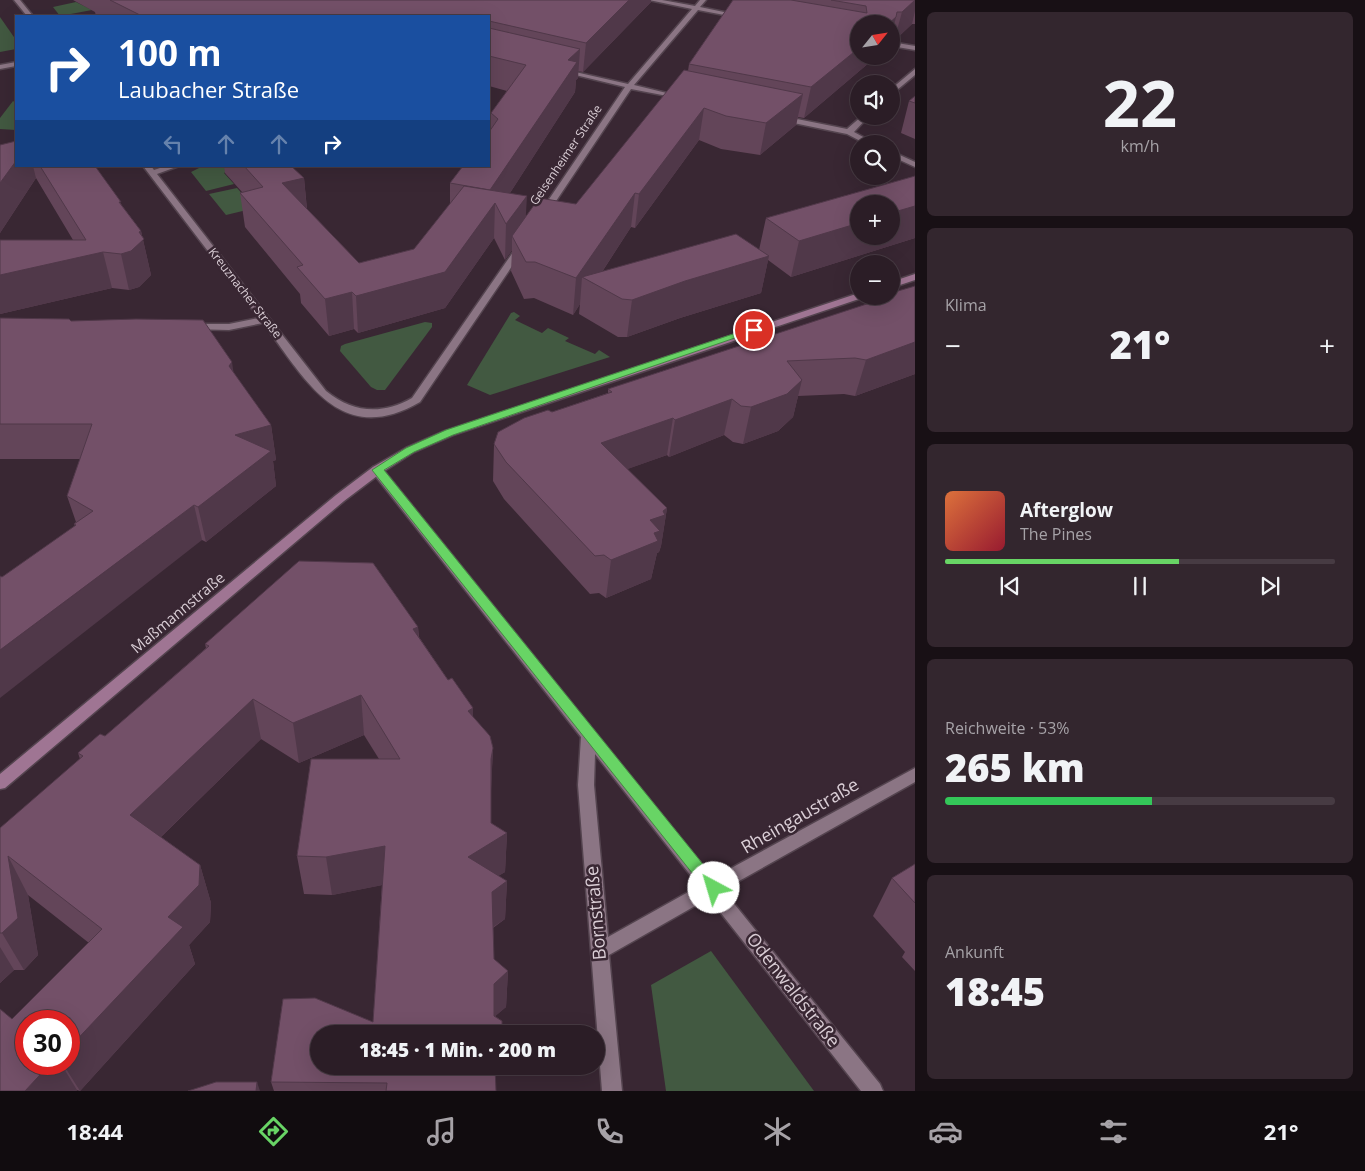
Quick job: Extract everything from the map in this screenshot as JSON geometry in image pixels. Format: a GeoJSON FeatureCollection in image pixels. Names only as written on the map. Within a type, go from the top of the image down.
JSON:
{"type":"FeatureCollection","features":[{"type":"Feature","properties":{"kind":"street"},"geometry":{"type":"LineString","coordinates":[[17,0],[29,15]]}},
{"type":"Feature","properties":{"kind":"street"},"geometry":{"type":"LineString","coordinates":[[652,0],[752,18]]}},
{"type":"Feature","properties":{"kind":"street","name":"Geisenheimer Straße"},"geometry":{"type":"LineString","coordinates":[[539,220],[629,87],[702,0]]}},
{"type":"Feature","properties":{"kind":"street"},"geometry":{"type":"LineString","coordinates":[[900,46],[915,48]]}},
{"type":"Feature","properties":{"kind":"street"},"geometry":{"type":"LineString","coordinates":[[0,67],[15,64]]}},
{"type":"Feature","properties":{"kind":"street"},"geometry":{"type":"LineString","coordinates":[[554,69],[686,99]]}},
{"type":"Feature","properties":{"kind":"street"},"geometry":{"type":"LineString","coordinates":[[900,85],[915,71]]}},
{"type":"Feature","properties":{"kind":"street"},"geometry":{"type":"LineString","coordinates":[[773,117],[849,132],[855,135]]}},
{"type":"Feature","properties":{"kind":"street"},"geometry":{"type":"LineString","coordinates":[[849,132],[856,125]]}},
{"type":"Feature","properties":{"kind":"street"},"geometry":{"type":"LineString","coordinates":[[900,158],[915,165]]}},
{"type":"Feature","properties":{"kind":"street"},"geometry":{"type":"LineString","coordinates":[[149,170],[168,167]]}},
{"type":"Feature","properties":{"kind":"street","name":"Kreuznacher Straße"},"geometry":{"type":"LineString","coordinates":[[149,170],[322,394],[332,403],[350,411],[368,414],[387,412],[416,400],[528,236]]}},
{"type":"Feature","properties":{"kind":"street"},"geometry":{"type":"LineString","coordinates":[[900,282],[915,278]]}},
{"type":"Feature","properties":{"kind":"street","name":"Maßmannstraße"},"geometry":{"type":"LineString","coordinates":[[0,783],[333,504],[378,470],[422,444],[478,422],[850,299]]}},
{"type":"Feature","properties":{"kind":"street"},"geometry":{"type":"LineString","coordinates":[[179,327],[229,327],[265,320]]}},
{"type":"Feature","properties":{"kind":"street"},"geometry":{"type":"LineString","coordinates":[[378,470],[589,735],[714,888]]}},
{"type":"Feature","properties":{"kind":"street","name":"Bornstraße"},"geometry":{"type":"LineString","coordinates":[[589,735],[586,785],[612,1091]]}},
{"type":"Feature","properties":{"kind":"street","name":"Rheingaustraße"},"geometry":{"type":"LineString","coordinates":[[599,951],[915,774]]}},
{"type":"Feature","properties":{"kind":"street","name":"Odenwaldstraße"},"geometry":{"type":"LineString","coordinates":[[714,888],[873,1091]]}},
{"type":"Feature","properties":{"kind":"green space"},"geometry":{"type":"Polygon","coordinates":[[[76,2],[92,10],[59,15],[53,7],[76,2]]]}},
{"type":"Feature","properties":{"kind":"green space"},"geometry":{"type":"Polygon","coordinates":[[[0,17],[15,39],[15,49],[0,52],[0,17]]]}},
{"type":"Feature","properties":{"kind":"green space"},"geometry":{"type":"Polygon","coordinates":[[[13,101],[15,102],[15,130],[0,129],[0,118],[13,101]]]}},
{"type":"Feature","properties":{"kind":"green space"},"geometry":{"type":"Polygon","coordinates":[[[201,167],[235,167],[224,173],[234,184],[206,191],[191,172],[201,167]]]}},
{"type":"Feature","properties":{"kind":"green space"},"geometry":{"type":"Polygon","coordinates":[[[237,188],[255,208],[226,215],[209,194],[237,188]]]}},
{"type":"Feature","properties":{"kind":"green space"},"geometry":{"type":"Polygon","coordinates":[[[514,312],[520,316],[515,320],[542,333],[548,328],[569,338],[565,341],[595,354],[599,350],[610,357],[490,395],[467,385],[511,313],[514,312]]]}},
{"type":"Feature","properties":{"kind":"green space"},"geometry":{"type":"Polygon","coordinates":[[[425,322],[432,323],[432,327],[385,390],[377,390],[371,387],[340,351],[341,346],[345,344],[425,322]]]}},
{"type":"Feature","properties":{"kind":"green space"},"geometry":{"type":"Polygon","coordinates":[[[711,951],[814,1091],[666,1091],[651,985],[711,951]]]}},
{"type":"Feature","properties":{"kind":"building"},"geometry":{"type":"Polygon","coordinates":[[[110,0],[629,0],[586,43],[490,21],[490,15],[140,15],[110,0]]]}},
{"type":"Feature","properties":{"kind":"building"},"geometry":{"type":"Polygon","coordinates":[[[733,0],[791,0],[867,13],[866,6],[831,0],[915,0],[902,12],[897,12],[896,15],[850,15],[850,55],[811,87],[689,64],[733,0]]]}},
{"type":"Feature","properties":{"kind":"building"},"geometry":{"type":"Polygon","coordinates":[[[490,28],[580,49],[568,60],[577,62],[490,190],[450,183],[462,167],[490,167],[490,131],[498,119],[491,113],[526,65],[490,56],[490,28]]]}},
{"type":"Feature","properties":{"kind":"building"},"geometry":{"type":"Polygon","coordinates":[[[684,70],[803,94],[766,123],[726,116],[704,108],[639,194],[635,193],[576,278],[535,262],[526,262],[512,236],[539,198],[576,204],[684,70]]]}},
{"type":"Feature","properties":{"kind":"building"},"geometry":{"type":"Polygon","coordinates":[[[915,96],[915,103],[909,101],[915,96]]]}},
{"type":"Feature","properties":{"kind":"building"},"geometry":{"type":"Polygon","coordinates":[[[15,141],[15,162],[0,183],[0,145],[15,141]]]}},
{"type":"Feature","properties":{"kind":"building"},"geometry":{"type":"Polygon","coordinates":[[[41,167],[96,167],[141,231],[139,232],[144,239],[131,251],[121,254],[103,252],[0,275],[0,240],[86,240],[41,167]]]}},
{"type":"Feature","properties":{"kind":"building"},"geometry":{"type":"Polygon","coordinates":[[[245,167],[292,167],[304,178],[282,183],[359,263],[414,249],[464,186],[527,196],[506,224],[495,203],[445,272],[356,296],[352,292],[325,299],[297,267],[303,265],[240,193],[263,187],[245,167]]]}},
{"type":"Feature","properties":{"kind":"building"},"geometry":{"type":"Polygon","coordinates":[[[915,176],[915,206],[900,210],[900,195],[850,195],[850,226],[799,241],[766,218],[883,185],[900,185],[900,180],[915,176]]]}},
{"type":"Feature","properties":{"kind":"building"},"geometry":{"type":"Polygon","coordinates":[[[736,234],[769,256],[685,281],[632,300],[622,299],[582,277],[736,234]]]}},
{"type":"Feature","properties":{"kind":"building"},"geometry":{"type":"Polygon","coordinates":[[[915,286],[915,342],[866,360],[855,358],[787,361],[802,380],[787,394],[751,407],[741,406],[732,399],[675,420],[673,418],[601,443],[667,508],[663,511],[665,515],[650,520],[660,531],[654,533],[658,541],[611,560],[604,555],[595,556],[506,462],[494,444],[498,432],[524,418],[548,410],[552,412],[612,392],[608,389],[864,305],[900,305],[900,290],[915,286]]]}},
{"type":"Feature","properties":{"kind":"building"},"geometry":{"type":"Polygon","coordinates":[[[0,318],[69,319],[71,321],[136,319],[203,320],[232,362],[229,366],[271,425],[235,435],[271,451],[198,507],[194,505],[0,650],[0,576],[2,577],[93,511],[67,496],[92,424],[0,424],[0,318]]]}},
{"type":"Feature","properties":{"kind":"building"},"geometry":{"type":"Polygon","coordinates":[[[299,561],[373,563],[418,627],[413,629],[448,680],[452,678],[473,708],[468,711],[490,736],[493,748],[491,759],[491,823],[507,833],[468,857],[507,881],[492,892],[494,959],[508,971],[494,984],[494,1016],[502,1021],[502,1025],[310,1025],[310,1075],[495,1075],[496,1091],[386,1091],[387,1083],[271,1082],[283,999],[315,998],[373,1022],[385,846],[326,857],[297,856],[311,759],[400,759],[361,695],[293,723],[253,699],[130,815],[200,865],[199,885],[168,917],[183,927],[80,1036],[80,1010],[21,1010],[102,929],[8,856],[18,918],[0,933],[0,828],[83,756],[78,753],[100,734],[105,736],[209,646],[205,644],[299,561]]]}},
{"type":"Feature","properties":{"kind":"building"},"geometry":{"type":"Polygon","coordinates":[[[915,864],[915,903],[892,878],[915,864]]]}},
{"type":"Feature","properties":{"kind":"building"},"geometry":{"type":"Polygon","coordinates":[[[0,1009],[12,1019],[15,1016],[15,1075],[40,1075],[25,1091],[0,1091],[0,1009]]]}},
{"type":"Feature","properties":{"kind":"building"},"geometry":{"type":"Polygon","coordinates":[[[216,1082],[257,1082],[256,1091],[188,1091],[216,1082]]]}},
{"type":"Feature","properties":{"kind":"route"},"geometry":{"type":"LineString","coordinates":[[714,888],[546,682],[378,470],[422,444],[478,422],[754,330]]}}]}
